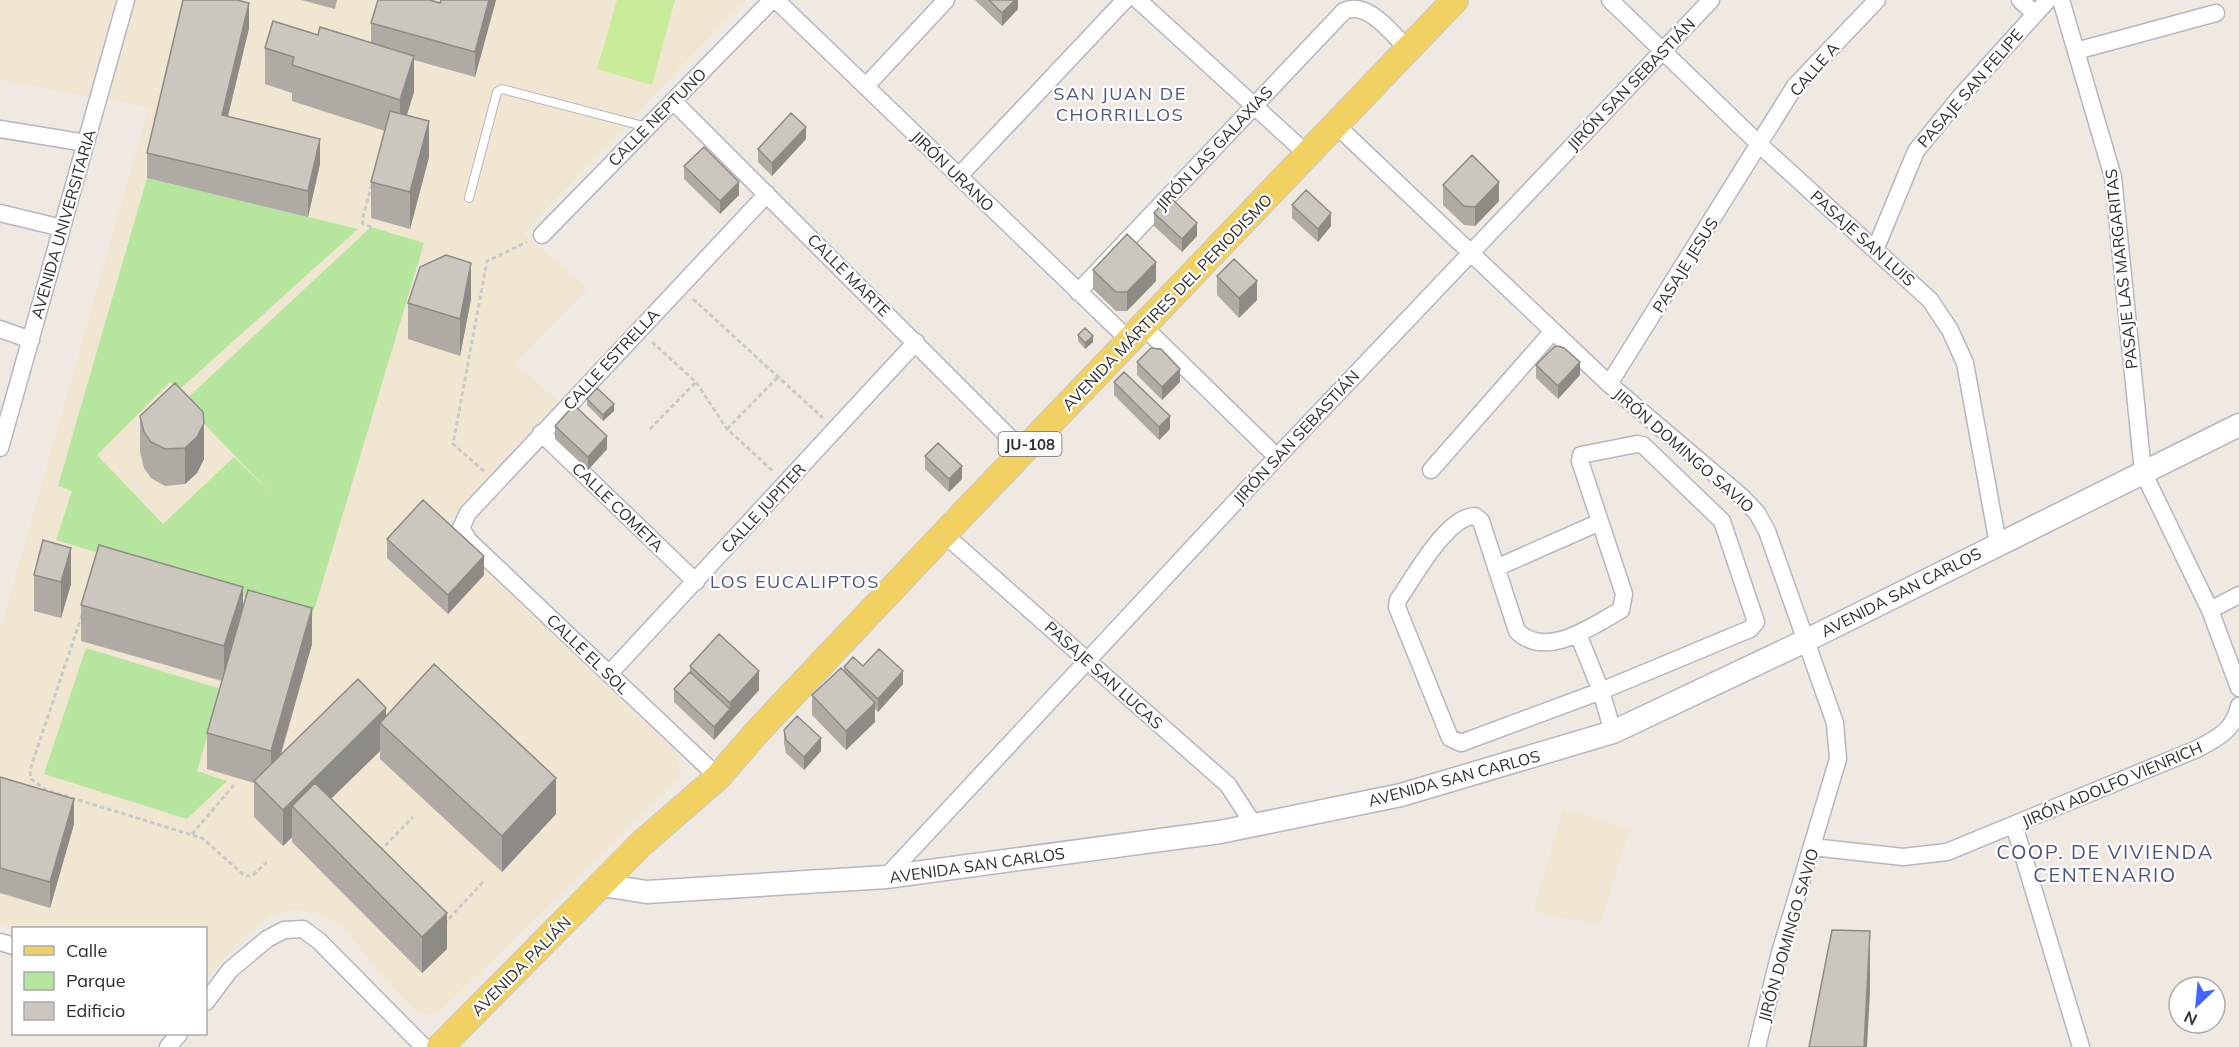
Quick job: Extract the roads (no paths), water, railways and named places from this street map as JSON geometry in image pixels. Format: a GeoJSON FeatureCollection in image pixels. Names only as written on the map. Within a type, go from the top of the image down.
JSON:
{"type":"FeatureCollection","features":[{"type":"Feature","properties":{"kind":"main road","name":"AVENIDA MÁRTIRES DEL PERIODISMO"},"geometry":{"type":"LineString","coordinates":[[602,885],[641,844],[718,777],[758,731],[944,534],[1455,0]]}},
{"type":"Feature","properties":{"kind":"main road","name":"AVENIDA SAN CARLOS"},"geometry":{"type":"LineString","coordinates":[[602,885],[647,892],[886,878],[1220,832],[1401,795],[1613,732],[1805,641],[2239,425]]}},
{"type":"Feature","properties":{"kind":"main road","name":"AVENIDA PALIÁN"},"geometry":{"type":"LineString","coordinates":[[440,1047],[602,885]]}},
{"type":"Feature","properties":{"kind":"street","name":"AVENIDA UNIVERSITARIA"},"geometry":{"type":"LineString","coordinates":[[1,443],[126,0]]}},
{"type":"Feature","properties":{"kind":"street","name":"JIRÓN URANO"},"geometry":{"type":"LineString","coordinates":[[774,0],[1078,292],[1137,334],[1277,457]]}},
{"type":"Feature","properties":{"kind":"street","name":"CALLE NEPTUNO"},"geometry":{"type":"LineString","coordinates":[[542,235],[774,0]]}},
{"type":"Feature","properties":{"kind":"street"},"geometry":{"type":"LineString","coordinates":[[866,86],[946,0]]}},
{"type":"Feature","properties":{"kind":"street"},"geometry":{"type":"LineString","coordinates":[[959,176],[1125,0]]}},
{"type":"Feature","properties":{"kind":"street"},"geometry":{"type":"LineString","coordinates":[[1138,0],[1308,155]]}},
{"type":"Feature","properties":{"kind":"street","name":"PASAJE SAN LUIS"},"geometry":{"type":"LineString","coordinates":[[1611,0],[1760,145],[1930,300],[1950,330],[1965,363],[1998,544]]}},
{"type":"Feature","properties":{"kind":"street","name":"JIRÓN SAN SEBASTIÁN"},"geometry":{"type":"LineString","coordinates":[[886,878],[1277,457],[1711,0]]}},
{"type":"Feature","properties":{"kind":"street","name":"CALLE A"},"geometry":{"type":"LineString","coordinates":[[1760,145],[1795,86],[1877,0]]}},
{"type":"Feature","properties":{"kind":"street"},"geometry":{"type":"LineString","coordinates":[[2020,0],[2035,14]]}},
{"type":"Feature","properties":{"kind":"street","name":"PASAJE SAN FELIPE"},"geometry":{"type":"LineString","coordinates":[[1875,250],[1916,151],[1961,96],[2048,0]]}},
{"type":"Feature","properties":{"kind":"street","name":"PASAJE LAS MARGARITAS"},"geometry":{"type":"LineString","coordinates":[[2061,0],[2114,177],[2143,472]]}},
{"type":"Feature","properties":{"kind":"street","name":"JIRÓN LAS GALAXIAS"},"geometry":{"type":"LineString","coordinates":[[1078,292],[1344,10],[1352,7],[1366,10],[1408,50]]}},
{"type":"Feature","properties":{"kind":"street"},"geometry":{"type":"LineString","coordinates":[[2076,51],[2216,13]]}},
{"type":"Feature","properties":{"kind":"street","name":"CALLE MARTE"},"geometry":{"type":"LineString","coordinates":[[673,101],[916,342],[1023,452]]}},
{"type":"Feature","properties":{"kind":"street","name":"JIRÓN DOMINGO SAVIO"},"geometry":{"type":"LineString","coordinates":[[1336,125],[1609,384],[1742,497],[1757,513],[1767,531],[1835,723],[1838,759],[1779,956],[1757,1047]]}},
{"type":"Feature","properties":{"kind":"street"},"geometry":{"type":"LineString","coordinates":[[0,129],[86,143]]}},
{"type":"Feature","properties":{"kind":"street","name":"PASAJE JESUS"},"geometry":{"type":"LineString","coordinates":[[1609,384],[1760,145]]}},
{"type":"Feature","properties":{"kind":"street","name":"CALLE ESTRELLA"},"geometry":{"type":"LineString","coordinates":[[461,528],[468,513],[496,482],[767,194]]}},
{"type":"Feature","properties":{"kind":"street"},"geometry":{"type":"LineString","coordinates":[[0,213],[62,228]]}},
{"type":"Feature","properties":{"kind":"street"},"geometry":{"type":"LineString","coordinates":[[0,329],[31,340]]}},
{"type":"Feature","properties":{"kind":"street"},"geometry":{"type":"LineString","coordinates":[[1431,470],[1553,331]]}},
{"type":"Feature","properties":{"kind":"street","name":"CALLE JUPITER"},"geometry":{"type":"LineString","coordinates":[[609,674],[916,342]]}},
{"type":"Feature","properties":{"kind":"street","name":"CALLE COMETA"},"geometry":{"type":"LineString","coordinates":[[541,433],[696,582]]}},
{"type":"Feature","properties":{"kind":"street"},"geometry":{"type":"LineString","coordinates":[[1643,445],[1722,521],[1756,622],[1750,629],[1601,691],[1461,743],[1450,738],[1397,607],[1398,600],[1449,527],[1467,516],[1475,516],[1481,521],[1517,631],[1525,639],[1542,643],[1578,634],[1621,610],[1624,602],[1600,522],[1580,461],[1581,455],[1643,445]]}},
{"type":"Feature","properties":{"kind":"street"},"geometry":{"type":"LineString","coordinates":[[2143,472],[2210,610],[2239,688]]}},
{"type":"Feature","properties":{"kind":"street"},"geometry":{"type":"LineString","coordinates":[[1496,568],[1600,522]]}},
{"type":"Feature","properties":{"kind":"street","name":"CALLE EL SOL"},"geometry":{"type":"LineString","coordinates":[[461,528],[469,541],[718,777]]}},
{"type":"Feature","properties":{"kind":"street","name":"PASAJE SAN LUCAS"},"geometry":{"type":"LineString","coordinates":[[944,534],[1228,785],[1254,825]]}},
{"type":"Feature","properties":{"kind":"street"},"geometry":{"type":"LineString","coordinates":[[2210,610],[2239,595]]}},
{"type":"Feature","properties":{"kind":"street"},"geometry":{"type":"LineString","coordinates":[[1578,634],[1601,691],[1613,732]]}},
{"type":"Feature","properties":{"kind":"street","name":"JIRÓN ADOLFO VIENRICH"},"geometry":{"type":"LineString","coordinates":[[1812,847],[1903,857],[1947,852],[2198,749],[2219,738],[2233,725],[2239,706]]}},
{"type":"Feature","properties":{"kind":"street"},"geometry":{"type":"LineString","coordinates":[[2014,825],[2081,1047]]}},
{"type":"Feature","properties":{"kind":"street"},"geometry":{"type":"LineString","coordinates":[[207,1002],[230,970],[267,939],[284,930],[303,928],[319,941],[424,1047]]}},
{"type":"Feature","properties":{"kind":"street"},"geometry":{"type":"LineString","coordinates":[[168,1047],[177,1035]]}},
{"type":"Feature","properties":{"kind":"lane"},"geometry":{"type":"LineString","coordinates":[[469,198],[497,92],[502,88],[647,127]]}},
{"type":"Feature","properties":{"kind":"district","name":"SAN JUAN DE CHORRILLOS"},"geometry":{"type":"Point","coordinates":[1120,103]}},
{"type":"Feature","properties":{"kind":"district","name":"LOS EUCALIPTOS"},"geometry":{"type":"Point","coordinates":[795,581]}},
{"type":"Feature","properties":{"kind":"district","name":"COOP. DE VIVIENDA CENTENARIO"},"geometry":{"type":"Point","coordinates":[2105,862]}}]}
